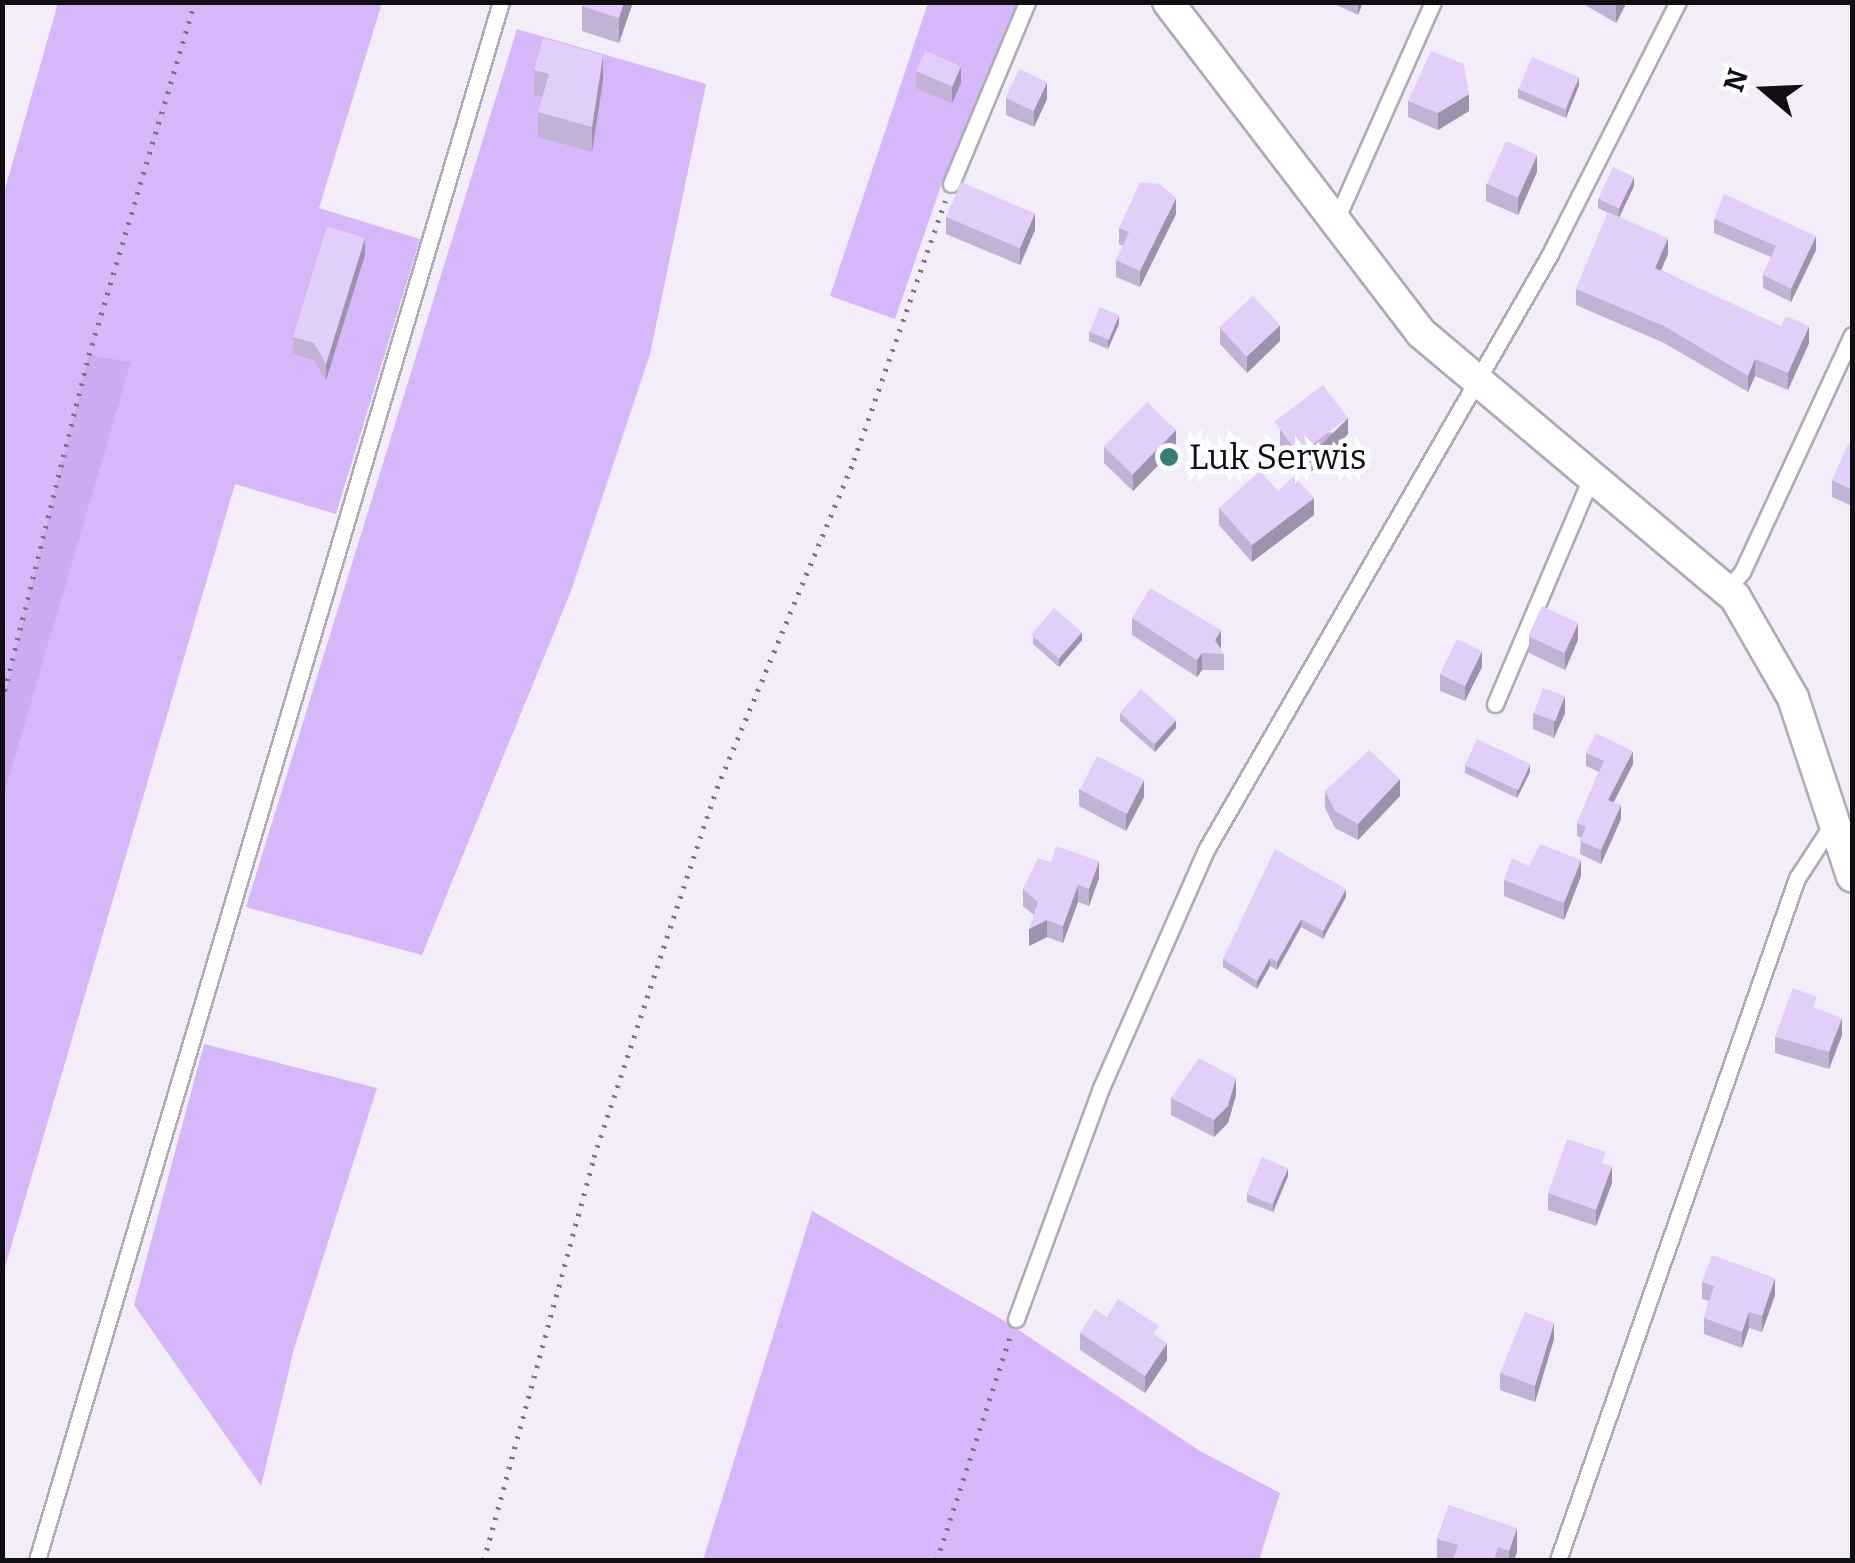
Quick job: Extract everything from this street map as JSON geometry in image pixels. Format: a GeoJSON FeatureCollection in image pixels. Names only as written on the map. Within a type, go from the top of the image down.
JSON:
{"type":"FeatureCollection","features":[{"type":"Feature","properties":{"kind":"street"},"geometry":{"type":"LineString","coordinates":[[1168,2],[1334,226],[1421,333],[1476,385],[1728,588],[1781,670],[1852,876]]}},
{"type":"Feature","properties":{"kind":"lane"},"geometry":{"type":"LineString","coordinates":[[38,1560],[501,2]]}},
{"type":"Feature","properties":{"kind":"lane"},"geometry":{"type":"LineString","coordinates":[[951,184],[1027,2]]}},
{"type":"Feature","properties":{"kind":"lane"},"geometry":{"type":"LineString","coordinates":[[1334,226],[1433,2]]}},
{"type":"Feature","properties":{"kind":"lane"},"geometry":{"type":"LineString","coordinates":[[1016,1319],[1101,1088],[1206,850],[1476,385],[1678,2]]}},
{"type":"Feature","properties":{"kind":"lane"},"geometry":{"type":"LineString","coordinates":[[1728,588],[1742,572],[1852,336]]}},
{"type":"Feature","properties":{"kind":"lane"},"geometry":{"type":"LineString","coordinates":[[1494,704],[1592,475]]}},
{"type":"Feature","properties":{"kind":"lane"},"geometry":{"type":"LineString","coordinates":[[1558,1560],[1797,878],[1833,822]]}},
{"type":"Feature","properties":{"kind":"path"},"geometry":{"type":"LineString","coordinates":[[2,701],[90,355],[196,2]]}},
{"type":"Feature","properties":{"kind":"path"},"geometry":{"type":"LineString","coordinates":[[484,1560],[588,1175],[705,825],[854,460],[951,184]]}},
{"type":"Feature","properties":{"kind":"path"},"geometry":{"type":"LineString","coordinates":[[938,1560],[1016,1319]]}},
{"type":"Feature","properties":{"kind":"shaded area"},"geometry":{"type":"Polygon","coordinates":[[[58,3],[382,3],[319,208],[420,239],[336,514],[235,484],[3,1274],[3,799],[130,363],[28,603],[3,701],[3,196],[58,3]]]}},
{"type":"Feature","properties":{"kind":"shaded area"},"geometry":{"type":"Polygon","coordinates":[[[928,3],[1018,3],[944,177],[895,319],[830,296],[928,3]]]}},
{"type":"Feature","properties":{"kind":"shaded area"},"geometry":{"type":"Polygon","coordinates":[[[517,29],[706,84],[650,354],[571,591],[422,955],[246,907],[517,29]]]}},
{"type":"Feature","properties":{"kind":"shaded area"},"geometry":{"type":"Polygon","coordinates":[[[89,355],[131,362],[3,799],[3,701],[89,355]]]}},
{"type":"Feature","properties":{"kind":"shaded area"},"geometry":{"type":"Polygon","coordinates":[[[204,1044],[377,1088],[294,1349],[261,1486],[134,1305],[204,1044]]]}},
{"type":"Feature","properties":{"kind":"shaded area"},"geometry":{"type":"Polygon","coordinates":[[[812,1211],[1008,1323],[1200,1451],[1280,1493],[1259,1560],[703,1560],[812,1211]]]}},
{"type":"Feature","properties":{"kind":"building"},"geometry":{"type":"Polygon","coordinates":[[[582,2],[624,2],[619,18],[582,6],[582,2]]]}},
{"type":"Feature","properties":{"kind":"building"},"geometry":{"type":"Polygon","coordinates":[[[543,38],[603,55],[592,127],[538,112],[549,74],[534,70],[543,38]]]}},
{"type":"Feature","properties":{"kind":"building"},"geometry":{"type":"Polygon","coordinates":[[[925,51],[961,66],[952,86],[916,71],[925,51]]]}},
{"type":"Feature","properties":{"kind":"building"},"geometry":{"type":"Polygon","coordinates":[[[1431,51],[1464,64],[1469,94],[1438,113],[1408,101],[1431,51]]]}},
{"type":"Feature","properties":{"kind":"building"},"geometry":{"type":"Polygon","coordinates":[[[1532,57],[1579,77],[1565,109],[1518,89],[1532,57]]]}},
{"type":"Feature","properties":{"kind":"building"},"geometry":{"type":"Polygon","coordinates":[[[1019,69],[1047,82],[1034,111],[1005,98],[1019,69]]]}},
{"type":"Feature","properties":{"kind":"building"},"geometry":{"type":"Polygon","coordinates":[[[1506,141],[1537,155],[1518,198],[1487,184],[1506,141]]]}},
{"type":"Feature","properties":{"kind":"building"},"geometry":{"type":"Polygon","coordinates":[[[1613,167],[1634,177],[1619,208],[1598,199],[1613,167]]]}},
{"type":"Feature","properties":{"kind":"building"},"geometry":{"type":"Polygon","coordinates":[[[961,182],[1035,213],[1020,248],[946,217],[961,182]]]}},
{"type":"Feature","properties":{"kind":"building"},"geometry":{"type":"Polygon","coordinates":[[[1140,182],[1160,184],[1176,198],[1140,271],[1116,260],[1129,232],[1119,228],[1140,182]]]}},
{"type":"Feature","properties":{"kind":"building"},"geometry":{"type":"Polygon","coordinates":[[[1724,194],[1816,236],[1791,289],[1763,275],[1776,246],[1714,219],[1724,194]]]}},
{"type":"Feature","properties":{"kind":"building"},"geometry":{"type":"Polygon","coordinates":[[[1608,212],[1668,238],[1655,268],[1781,326],[1786,316],[1809,326],[1788,373],[1755,359],[1748,376],[1664,326],[1576,289],[1608,212]]]}},
{"type":"Feature","properties":{"kind":"building"},"geometry":{"type":"Polygon","coordinates":[[[327,226],[365,238],[326,364],[314,343],[293,337],[327,226]]]}},
{"type":"Feature","properties":{"kind":"building"},"geometry":{"type":"Polygon","coordinates":[[[1253,296],[1280,325],[1247,357],[1219,327],[1253,296]]]}},
{"type":"Feature","properties":{"kind":"building"},"geometry":{"type":"Polygon","coordinates":[[[1100,307],[1119,315],[1109,340],[1089,332],[1100,307]]]}},
{"type":"Feature","properties":{"kind":"building"},"geometry":{"type":"Polygon","coordinates":[[[1323,385],[1348,418],[1299,454],[1274,422],[1323,385]]]}},
{"type":"Feature","properties":{"kind":"building"},"geometry":{"type":"Polygon","coordinates":[[[1147,402],[1176,430],[1133,474],[1104,447],[1147,402]]]}},
{"type":"Feature","properties":{"kind":"building"},"geometry":{"type":"Polygon","coordinates":[[[1848,444],[1852,446],[1852,490],[1832,480],[1848,444]]]}},
{"type":"Feature","properties":{"kind":"building"},"geometry":{"type":"Polygon","coordinates":[[[1260,471],[1278,491],[1294,476],[1314,498],[1252,545],[1219,508],[1260,471]]]}},
{"type":"Feature","properties":{"kind":"building"},"geometry":{"type":"Polygon","coordinates":[[[1150,588],[1221,630],[1215,640],[1224,654],[1202,653],[1197,660],[1132,618],[1150,588]]]}},
{"type":"Feature","properties":{"kind":"building"},"geometry":{"type":"Polygon","coordinates":[[[1542,606],[1578,623],[1564,653],[1528,636],[1542,606]]]}},
{"type":"Feature","properties":{"kind":"building"},"geometry":{"type":"Polygon","coordinates":[[[1054,608],[1082,632],[1059,659],[1031,634],[1054,608]]]}},
{"type":"Feature","properties":{"kind":"building"},"geometry":{"type":"Polygon","coordinates":[[[1457,639],[1482,651],[1465,686],[1440,674],[1457,639]]]}},
{"type":"Feature","properties":{"kind":"building"},"geometry":{"type":"Polygon","coordinates":[[[1543,688],[1565,696],[1555,721],[1534,713],[1543,688]]]}},
{"type":"Feature","properties":{"kind":"building"},"geometry":{"type":"Polygon","coordinates":[[[1141,689],[1176,720],[1155,744],[1120,713],[1141,689]]]}},
{"type":"Feature","properties":{"kind":"building"},"geometry":{"type":"Polygon","coordinates":[[[1596,733],[1633,751],[1608,800],[1621,805],[1601,850],[1580,841],[1586,827],[1577,823],[1604,761],[1586,753],[1596,733]]]}},
{"type":"Feature","properties":{"kind":"building"},"geometry":{"type":"Polygon","coordinates":[[[1477,739],[1530,764],[1518,790],[1465,765],[1477,739]]]}},
{"type":"Feature","properties":{"kind":"building"},"geometry":{"type":"Polygon","coordinates":[[[1369,750],[1400,779],[1358,824],[1335,811],[1325,791],[1369,750]]]}},
{"type":"Feature","properties":{"kind":"building"},"geometry":{"type":"Polygon","coordinates":[[[1097,756],[1144,780],[1127,814],[1080,790],[1097,756]]]}},
{"type":"Feature","properties":{"kind":"building"},"geometry":{"type":"Polygon","coordinates":[[[1540,844],[1581,860],[1564,903],[1504,880],[1512,858],[1529,866],[1540,844]]]}},
{"type":"Feature","properties":{"kind":"building"},"geometry":{"type":"Polygon","coordinates":[[[1056,846],[1099,861],[1089,889],[1078,885],[1063,926],[1047,920],[1029,929],[1038,902],[1023,889],[1038,858],[1051,862],[1056,846]]]}},
{"type":"Feature","properties":{"kind":"building"},"geometry":{"type":"Polygon","coordinates":[[[1275,849],[1346,889],[1323,931],[1301,919],[1277,962],[1270,958],[1257,981],[1223,959],[1275,849]]]}},
{"type":"Feature","properties":{"kind":"building"},"geometry":{"type":"Polygon","coordinates":[[[1793,988],[1817,997],[1813,1007],[1842,1018],[1829,1052],[1775,1037],[1793,988]]]}},
{"type":"Feature","properties":{"kind":"building"},"geometry":{"type":"Polygon","coordinates":[[[1199,1058],[1236,1078],[1228,1106],[1214,1120],[1171,1098],[1199,1058]]]}},
{"type":"Feature","properties":{"kind":"building"},"geometry":{"type":"Polygon","coordinates":[[[1567,1139],[1606,1152],[1602,1163],[1612,1166],[1596,1210],[1548,1193],[1567,1139]]]}},
{"type":"Feature","properties":{"kind":"building"},"geometry":{"type":"Polygon","coordinates":[[[1262,1157],[1288,1168],[1272,1205],[1246,1194],[1262,1157]]]}},
{"type":"Feature","properties":{"kind":"building"},"geometry":{"type":"Polygon","coordinates":[[[1712,1255],[1775,1278],[1762,1316],[1749,1312],[1742,1332],[1704,1318],[1714,1286],[1702,1282],[1712,1255]]]}},
{"type":"Feature","properties":{"kind":"building"},"geometry":{"type":"Polygon","coordinates":[[[1118,1299],[1159,1326],[1153,1334],[1167,1343],[1145,1376],[1080,1333],[1095,1309],[1107,1317],[1118,1299]]]}},
{"type":"Feature","properties":{"kind":"building"},"geometry":{"type":"Polygon","coordinates":[[[1525,1312],[1554,1323],[1535,1386],[1500,1373],[1525,1312]]]}},
{"type":"Feature","properties":{"kind":"building"},"geometry":{"type":"Polygon","coordinates":[[[1449,1505],[1517,1528],[1509,1551],[1498,1547],[1494,1560],[1453,1560],[1458,1545],[1437,1539],[1449,1505]]]}},
{"type":"Feature","properties":{"kind":"place","name":"Luk Serwis"},"geometry":{"type":"Point","coordinates":[1169,457]}}]}
